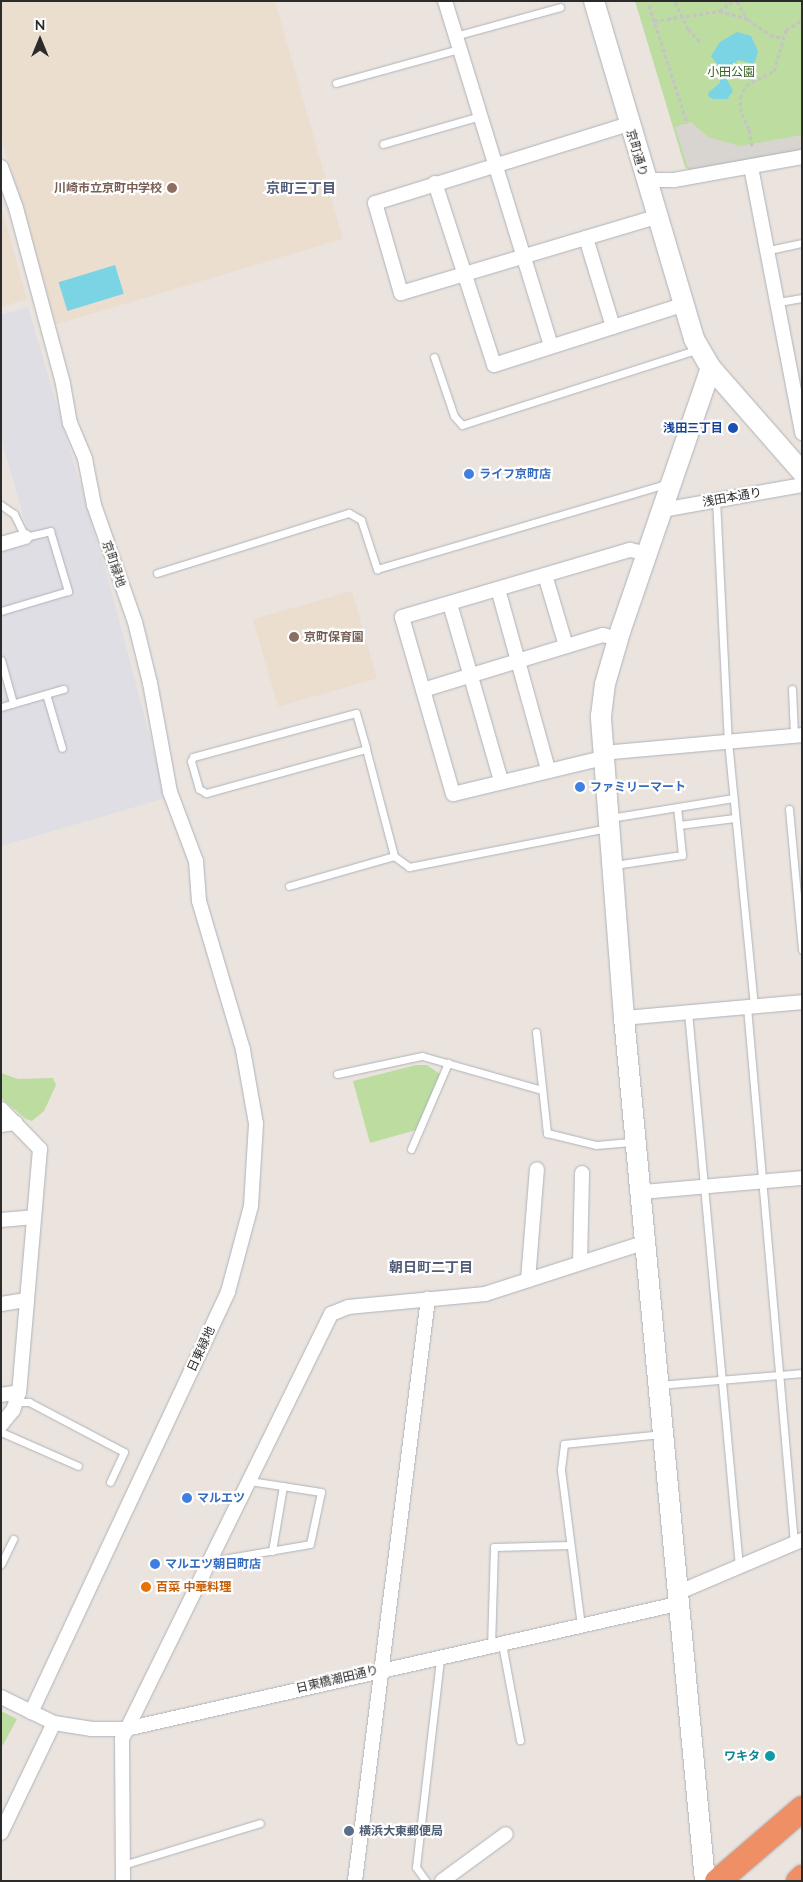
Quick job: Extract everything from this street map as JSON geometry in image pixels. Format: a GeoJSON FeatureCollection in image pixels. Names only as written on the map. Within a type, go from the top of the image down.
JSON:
{"type":"FeatureCollection","features":[{"type":"Feature","properties":{"kind":"highway"},"geometry":{"type":"LineString","coordinates":[[717,1881],[802,1808]]}},
{"type":"Feature","properties":{"kind":"highway"},"geometry":{"type":"LineString","coordinates":[[798,1881],[802,1877]]}},
{"type":"Feature","properties":{"kind":"street"},"geometry":{"type":"LineString","coordinates":[[444,1],[551,346]]}},
{"type":"Feature","properties":{"kind":"street","name":"京町通り"},"geometry":{"type":"LineString","coordinates":[[594,1],[682,305],[699,349],[711,368],[802,472]]}},
{"type":"Feature","properties":{"kind":"street"},"geometry":{"type":"LineString","coordinates":[[629,124],[494,164],[375,203],[401,293],[656,217]]}},
{"type":"Feature","properties":{"kind":"street"},"geometry":{"type":"LineString","coordinates":[[645,180],[674,180],[802,158]]}},
{"type":"Feature","properties":{"kind":"street","name":"京町緑地"},"geometry":{"type":"LineString","coordinates":[[1,167],[43,310],[70,423],[85,459],[94,506],[135,622],[152,692],[170,792],[196,861],[199,901],[218,962]]}},
{"type":"Feature","properties":{"kind":"street"},"geometry":{"type":"LineString","coordinates":[[751,167],[799,397],[802,433]]}},
{"type":"Feature","properties":{"kind":"street"},"geometry":{"type":"LineString","coordinates":[[435,183],[494,365],[682,305]]}},
{"type":"Feature","properties":{"kind":"street"},"geometry":{"type":"LineString","coordinates":[[586,238],[613,327]]}},
{"type":"Feature","properties":{"kind":"street"},"geometry":{"type":"LineString","coordinates":[[705,1881],[677,1599],[642,1192],[624,1018],[601,716],[605,684],[618,639],[711,368]]}},
{"type":"Feature","properties":{"kind":"street","name":"浅田本通り"},"geometry":{"type":"LineString","coordinates":[[662,510],[802,485]]}},
{"type":"Feature","properties":{"kind":"street"},"geometry":{"type":"LineString","coordinates":[[1,544],[25,537]]}},
{"type":"Feature","properties":{"kind":"street"},"geometry":{"type":"LineString","coordinates":[[646,554],[630,550],[402,617],[452,794],[603,756],[728,741],[798,735]]}},
{"type":"Feature","properties":{"kind":"street"},"geometry":{"type":"LineString","coordinates":[[546,575],[566,646]]}},
{"type":"Feature","properties":{"kind":"street"},"geometry":{"type":"LineString","coordinates":[[498,589],[548,769]]}},
{"type":"Feature","properties":{"kind":"street"},"geometry":{"type":"LineString","coordinates":[[450,604],[500,781]]}},
{"type":"Feature","properties":{"kind":"street"},"geometry":{"type":"LineString","coordinates":[[423,690],[602,635],[618,639]]}},
{"type":"Feature","properties":{"kind":"street","name":"日東緑地"},"geometry":{"type":"LineString","coordinates":[[31,1712],[228,1292],[251,1206],[256,1124],[243,1050],[218,962]]}},
{"type":"Feature","properties":{"kind":"street"},"geometry":{"type":"LineString","coordinates":[[624,1018],[802,1002]]}},
{"type":"Feature","properties":{"kind":"street"},"geometry":{"type":"LineString","coordinates":[[1,1109],[40,1149],[17,1397],[1,1425]]}},
{"type":"Feature","properties":{"kind":"street"},"geometry":{"type":"LineString","coordinates":[[1,1125],[16,1123]]}},
{"type":"Feature","properties":{"kind":"street"},"geometry":{"type":"LineString","coordinates":[[528,1280],[537,1169]]}},
{"type":"Feature","properties":{"kind":"street"},"geometry":{"type":"LineString","coordinates":[[580,1263],[582,1173]]}},
{"type":"Feature","properties":{"kind":"street"},"geometry":{"type":"LineString","coordinates":[[642,1192],[802,1178]]}},
{"type":"Feature","properties":{"kind":"street"},"geometry":{"type":"LineString","coordinates":[[1,1220],[34,1217]]}},
{"type":"Feature","properties":{"kind":"street"},"geometry":{"type":"LineString","coordinates":[[123,1881],[122,1739],[170,1632],[211,1561],[331,1314],[348,1307],[485,1294],[646,1242]]}},
{"type":"Feature","properties":{"kind":"street"},"geometry":{"type":"LineString","coordinates":[[355,1881],[428,1299]]}},
{"type":"Feature","properties":{"kind":"street"},"geometry":{"type":"LineString","coordinates":[[1,1304],[27,1300]]}},
{"type":"Feature","properties":{"kind":"street"},"geometry":{"type":"LineString","coordinates":[[1,1395],[17,1397]]}},
{"type":"Feature","properties":{"kind":"street","name":"日東橋潮田通り"},"geometry":{"type":"LineString","coordinates":[[1,1696],[54,1723],[91,1729],[126,1729],[382,1668],[440,1658],[581,1626],[677,1599],[798,1542]]}},
{"type":"Feature","properties":{"kind":"street"},"geometry":{"type":"LineString","coordinates":[[1,1833],[54,1723]]}},
{"type":"Feature","properties":{"kind":"street"},"geometry":{"type":"LineString","coordinates":[[442,1881],[506,1834]]}},
{"type":"Feature","properties":{"kind":"lane"},"geometry":{"type":"LineString","coordinates":[[336,83],[560,7]]}},
{"type":"Feature","properties":{"kind":"lane"},"geometry":{"type":"LineString","coordinates":[[383,144],[480,116]]}},
{"type":"Feature","properties":{"kind":"lane"},"geometry":{"type":"LineString","coordinates":[[769,250],[802,243]]}},
{"type":"Feature","properties":{"kind":"lane"},"geometry":{"type":"LineString","coordinates":[[779,302],[802,298]]}},
{"type":"Feature","properties":{"kind":"lane"},"geometry":{"type":"LineString","coordinates":[[434,356],[454,416],[462,425],[699,349]]}},
{"type":"Feature","properties":{"kind":"lane"},"geometry":{"type":"LineString","coordinates":[[157,573],[349,513],[360,520],[377,569],[671,482]]}},
{"type":"Feature","properties":{"kind":"lane"},"geometry":{"type":"LineString","coordinates":[[716,499],[728,741],[751,1007],[762,1181],[779,1374],[798,1542]]}},
{"type":"Feature","properties":{"kind":"lane"},"geometry":{"type":"LineString","coordinates":[[1,505],[14,514],[25,537],[50,531],[68,591],[1,611]]}},
{"type":"Feature","properties":{"kind":"lane"},"geometry":{"type":"LineString","coordinates":[[1,660],[13,704]]}},
{"type":"Feature","properties":{"kind":"lane"},"geometry":{"type":"LineString","coordinates":[[1,707],[63,689]]}},
{"type":"Feature","properties":{"kind":"lane"},"geometry":{"type":"LineString","coordinates":[[792,689],[798,735]]}},
{"type":"Feature","properties":{"kind":"lane"},"geometry":{"type":"LineString","coordinates":[[46,694],[62,748]]}},
{"type":"Feature","properties":{"kind":"lane"},"geometry":{"type":"LineString","coordinates":[[366,749],[206,794],[199,790],[190,761],[193,757],[356,713],[366,749],[394,856],[409,867],[677,807],[733,798]]}},
{"type":"Feature","properties":{"kind":"lane"},"geometry":{"type":"LineString","coordinates":[[612,865],[682,855],[677,807]]}},
{"type":"Feature","properties":{"kind":"lane"},"geometry":{"type":"LineString","coordinates":[[788,809],[802,948]]}},
{"type":"Feature","properties":{"kind":"lane"},"geometry":{"type":"LineString","coordinates":[[679,825],[735,818]]}},
{"type":"Feature","properties":{"kind":"lane"},"geometry":{"type":"LineString","coordinates":[[289,886],[394,856]]}},
{"type":"Feature","properties":{"kind":"lane"},"geometry":{"type":"LineString","coordinates":[[688,1012],[706,1186],[740,1568]]}},
{"type":"Feature","properties":{"kind":"lane"},"geometry":{"type":"LineString","coordinates":[[536,1032],[547,1133],[596,1145],[637,1142]]}},
{"type":"Feature","properties":{"kind":"lane"},"geometry":{"type":"LineString","coordinates":[[337,1074],[422,1056],[542,1090]]}},
{"type":"Feature","properties":{"kind":"lane"},"geometry":{"type":"LineString","coordinates":[[411,1150],[448,1063]]}},
{"type":"Feature","properties":{"kind":"lane"},"geometry":{"type":"LineString","coordinates":[[659,1385],[802,1373]]}},
{"type":"Feature","properties":{"kind":"lane"},"geometry":{"type":"LineString","coordinates":[[17,1397],[124,1452],[110,1482]]}},
{"type":"Feature","properties":{"kind":"lane"},"geometry":{"type":"LineString","coordinates":[[1,1432],[78,1466]]}},
{"type":"Feature","properties":{"kind":"lane"},"geometry":{"type":"LineString","coordinates":[[581,1626],[561,1468],[564,1444],[663,1434]]}},
{"type":"Feature","properties":{"kind":"lane"},"geometry":{"type":"LineString","coordinates":[[211,1561],[310,1544],[322,1492],[250,1481]]}},
{"type":"Feature","properties":{"kind":"lane"},"geometry":{"type":"LineString","coordinates":[[272,1551],[284,1486]]}},
{"type":"Feature","properties":{"kind":"lane"},"geometry":{"type":"LineString","coordinates":[[1,1564],[13,1539]]}},
{"type":"Feature","properties":{"kind":"lane"},"geometry":{"type":"LineString","coordinates":[[520,1740],[497,1645],[494,1547],[570,1545]]}},
{"type":"Feature","properties":{"kind":"lane"},"geometry":{"type":"LineString","coordinates":[[426,1881],[416,1867],[440,1658]]}},
{"type":"Feature","properties":{"kind":"lane"},"geometry":{"type":"LineString","coordinates":[[123,1865],[260,1823]]}},
{"type":"Feature","properties":{"kind":"path"},"geometry":{"type":"LineString","coordinates":[[654,21],[683,19],[719,11],[733,1]]}},
{"type":"Feature","properties":{"kind":"path"},"geometry":{"type":"LineString","coordinates":[[737,1],[748,19]]}},
{"type":"Feature","properties":{"kind":"path"},"geometry":{"type":"LineString","coordinates":[[675,2],[683,19],[701,43]]}},
{"type":"Feature","properties":{"kind":"path"},"geometry":{"type":"LineString","coordinates":[[649,5],[687,124]]}},
{"type":"Feature","properties":{"kind":"path"},"geometry":{"type":"LineString","coordinates":[[719,11],[748,19],[770,35],[783,38]]}},
{"type":"Feature","properties":{"kind":"path"},"geometry":{"type":"LineString","coordinates":[[752,146],[750,129],[741,112],[740,98],[746,86],[774,71],[781,57],[786,30],[802,20]]}},
{"type":"Feature","properties":{"kind":"shaded area","name":"川崎市立京町中学校"},"geometry":{"type":"Polygon","coordinates":[[[1,1],[275,1],[343,239],[54,325],[1,136],[1,1]]]}},
{"type":"Feature","properties":{"kind":"shaded area"},"geometry":{"type":"Polygon","coordinates":[[[691,122],[708,137],[740,146],[802,135],[802,149],[692,170],[687,166],[675,127],[691,122]]]}},
{"type":"Feature","properties":{"kind":"shaded area"},"geometry":{"type":"Polygon","coordinates":[[[1,206],[27,299],[1,307],[1,206]]]}},
{"type":"Feature","properties":{"kind":"shaded area"},"geometry":{"type":"Polygon","coordinates":[[[28,307],[110,586],[166,798],[1,846],[1,552],[31,543],[1,438],[1,315],[28,307]]]}},
{"type":"Feature","properties":{"kind":"shaded area"},"geometry":{"type":"Polygon","coordinates":[[[352,591],[377,678],[278,707],[253,619],[352,591]]]}},
{"type":"Feature","properties":{"kind":"green space","name":"小田公園"},"geometry":{"type":"Polygon","coordinates":[[[635,1],[802,1],[802,151],[691,171],[685,167],[635,1]]]}},
{"type":"Feature","properties":{"kind":"green space"},"geometry":{"type":"Polygon","coordinates":[[[416,1065],[427,1065],[440,1074],[416,1130],[370,1143],[353,1081],[416,1065]]]}},
{"type":"Feature","properties":{"kind":"green space"},"geometry":{"type":"Polygon","coordinates":[[[1,1073],[18,1079],[53,1078],[56,1085],[44,1111],[32,1121],[26,1119],[1,1098],[1,1073]]]}},
{"type":"Feature","properties":{"kind":"green space"},"geometry":{"type":"Polygon","coordinates":[[[1,1711],[17,1719],[3,1745],[1,1744],[1,1711]]]}},
{"type":"Feature","properties":{"kind":"water"},"geometry":{"type":"Polygon","coordinates":[[[737,32],[751,36],[758,51],[756,59],[753,64],[739,60],[729,66],[726,78],[733,91],[727,99],[713,99],[708,96],[709,92],[720,83],[719,67],[711,56],[720,42],[737,32]]]}},
{"type":"Feature","properties":{"kind":"water"},"geometry":{"type":"Polygon","coordinates":[[[115,265],[124,294],[67,311],[59,282],[115,265]]]}},
{"type":"Feature","properties":{"kind":"place","name":"川崎市立京町中学校"},"geometry":{"type":"Point","coordinates":[172,188]}},
{"type":"Feature","properties":{"kind":"place","name":"浅田三丁目"},"geometry":{"type":"Point","coordinates":[733,428]}},
{"type":"Feature","properties":{"kind":"place","name":"ライフ京町店"},"geometry":{"type":"Point","coordinates":[469,474]}},
{"type":"Feature","properties":{"kind":"place","name":"京町保育園"},"geometry":{"type":"Point","coordinates":[294,637]}},
{"type":"Feature","properties":{"kind":"place","name":"ファミリーマート"},"geometry":{"type":"Point","coordinates":[580,787]}},
{"type":"Feature","properties":{"kind":"place","name":"マルエツ"},"geometry":{"type":"Point","coordinates":[187,1498]}},
{"type":"Feature","properties":{"kind":"place","name":"マルエツ朝日町店"},"geometry":{"type":"Point","coordinates":[155,1564]}},
{"type":"Feature","properties":{"kind":"place","name":"百菜 中華料理"},"geometry":{"type":"Point","coordinates":[146,1587]}},
{"type":"Feature","properties":{"kind":"place","name":"ワキタ"},"geometry":{"type":"Point","coordinates":[770,1756]}},
{"type":"Feature","properties":{"kind":"place","name":"横浜大東郵便局"},"geometry":{"type":"Point","coordinates":[349,1831]}},
{"type":"Feature","properties":{"kind":"district","name":"京町三丁目"},"geometry":{"type":"Point","coordinates":[301,188]}},
{"type":"Feature","properties":{"kind":"district","name":"朝日町二丁目"},"geometry":{"type":"Point","coordinates":[431,1267]}}]}
